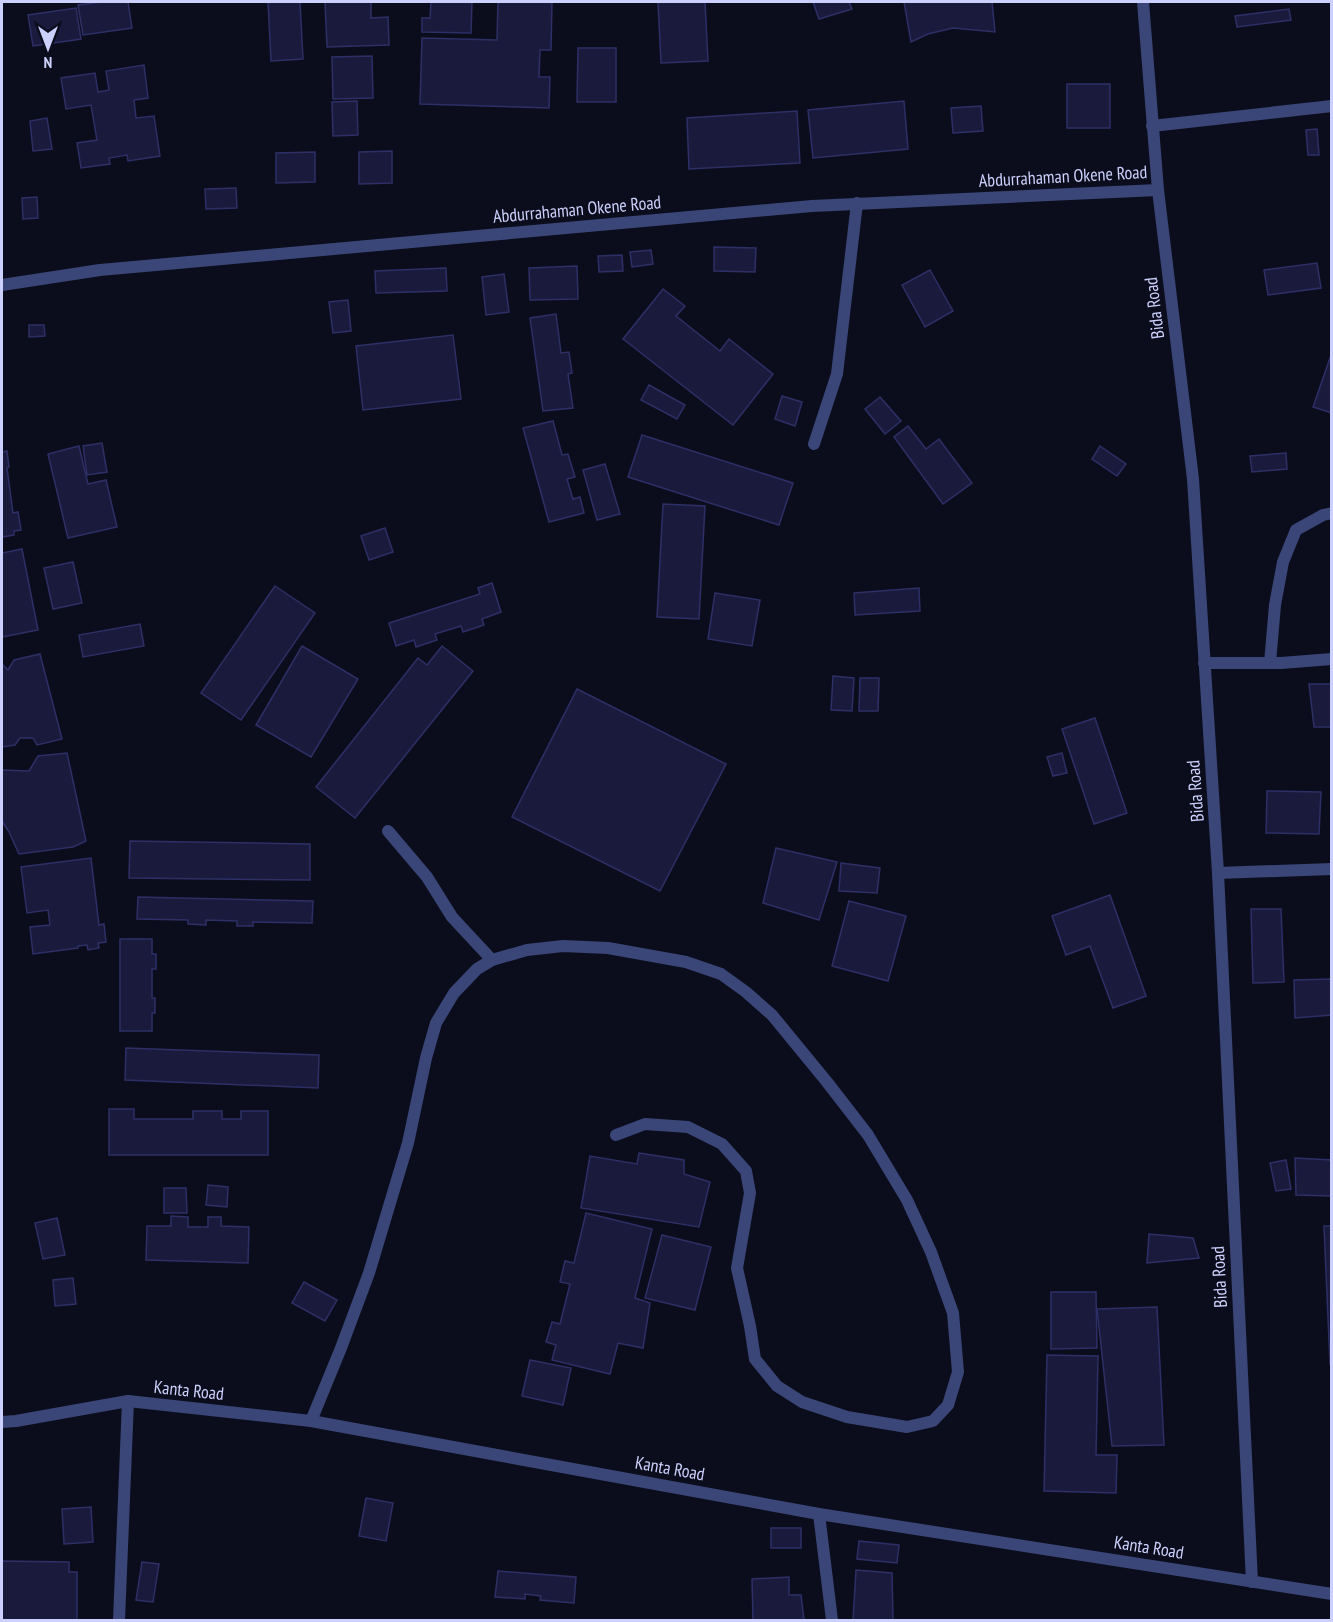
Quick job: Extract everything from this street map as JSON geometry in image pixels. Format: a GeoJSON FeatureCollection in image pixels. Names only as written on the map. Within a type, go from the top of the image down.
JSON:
{"type":"FeatureCollection","features":[{"type":"Feature","properties":{"kind":"street","name":"Bida Road"},"geometry":{"type":"LineString","coordinates":[[1143,2],[1158,190],[1193,479],[1218,873],[1252,1581]]}},
{"type":"Feature","properties":{"kind":"street"},"geometry":{"type":"LineString","coordinates":[[1152,126],[1332,106]]}},
{"type":"Feature","properties":{"kind":"street","name":"Abdurrahaman Okene Road"},"geometry":{"type":"LineString","coordinates":[[2,285],[100,270],[812,206],[1158,190]]}},
{"type":"Feature","properties":{"kind":"street"},"geometry":{"type":"LineString","coordinates":[[814,444],[837,374],[857,203]]}},
{"type":"Feature","properties":{"kind":"street"},"geometry":{"type":"LineString","coordinates":[[1270,663],[1275,605],[1287,551],[1296,530],[1323,515],[1332,513]]}},
{"type":"Feature","properties":{"kind":"street"},"geometry":{"type":"LineString","coordinates":[[1204,663],[1270,663],[1332,659]]}},
{"type":"Feature","properties":{"kind":"street"},"geometry":{"type":"LineString","coordinates":[[388,831],[427,877],[452,917],[492,960]]}},
{"type":"Feature","properties":{"kind":"street"},"geometry":{"type":"LineString","coordinates":[[1218,873],[1332,869]]}},
{"type":"Feature","properties":{"kind":"street"},"geometry":{"type":"LineString","coordinates":[[311,1421],[369,1274],[408,1143],[436,1023],[454,993],[477,969],[492,960],[527,950],[563,946],[608,948],[686,962],[721,974],[772,1015],[868,1135],[907,1200],[931,1252],[952,1313],[958,1372],[948,1405],[933,1421],[907,1426],[847,1417],[801,1402],[777,1386],[755,1359],[737,1268],[750,1193],[746,1171],[722,1144],[688,1128],[645,1124],[616,1135]]}},
{"type":"Feature","properties":{"kind":"street"},"geometry":{"type":"LineString","coordinates":[[119,1620],[128,1401]]}},
{"type":"Feature","properties":{"kind":"street","name":"Kanta Road"},"geometry":{"type":"LineString","coordinates":[[2,1422],[128,1401],[311,1421],[819,1514],[1332,1594]]}},
{"type":"Feature","properties":{"kind":"street"},"geometry":{"type":"LineString","coordinates":[[819,1514],[832,1620]]}},
{"type":"Feature","properties":{"kind":"building"},"geometry":{"type":"Polygon","coordinates":[[[128,2],[132,28],[83,35],[78,5],[128,2]]]}},
{"type":"Feature","properties":{"kind":"building"},"geometry":{"type":"Polygon","coordinates":[[[268,2],[300,2],[303,59],[271,61],[268,2]]]}},
{"type":"Feature","properties":{"kind":"building"},"geometry":{"type":"Polygon","coordinates":[[[325,2],[371,2],[371,18],[388,17],[389,45],[327,47],[325,2]]]}},
{"type":"Feature","properties":{"kind":"building"},"geometry":{"type":"Polygon","coordinates":[[[431,2],[472,2],[471,33],[422,32],[422,18],[430,18],[431,2]]]}},
{"type":"Feature","properties":{"kind":"building"},"geometry":{"type":"Polygon","coordinates":[[[498,2],[552,2],[551,50],[540,50],[539,77],[550,77],[549,108],[420,104],[422,38],[497,40],[498,2]]]}},
{"type":"Feature","properties":{"kind":"building"},"geometry":{"type":"Polygon","coordinates":[[[658,2],[705,2],[708,61],[661,63],[658,2]]]}},
{"type":"Feature","properties":{"kind":"building"},"geometry":{"type":"Polygon","coordinates":[[[813,2],[849,2],[852,9],[819,19],[813,2]]]}},
{"type":"Feature","properties":{"kind":"building"},"geometry":{"type":"Polygon","coordinates":[[[904,2],[992,2],[995,32],[953,28],[928,34],[911,42],[904,2]]]}},
{"type":"Feature","properties":{"kind":"building"},"geometry":{"type":"Polygon","coordinates":[[[76,8],[81,39],[33,46],[28,15],[76,8]]]}},
{"type":"Feature","properties":{"kind":"building"},"geometry":{"type":"Polygon","coordinates":[[[1289,9],[1291,20],[1237,27],[1235,16],[1289,9]]]}},
{"type":"Feature","properties":{"kind":"building"},"geometry":{"type":"Polygon","coordinates":[[[578,48],[616,48],[616,102],[577,102],[578,48]]]}},
{"type":"Feature","properties":{"kind":"building"},"geometry":{"type":"Polygon","coordinates":[[[372,56],[373,98],[333,99],[332,57],[372,56]]]}},
{"type":"Feature","properties":{"kind":"building"},"geometry":{"type":"Polygon","coordinates":[[[144,65],[148,98],[134,100],[136,118],[154,116],[160,156],[128,161],[127,155],[109,158],[110,164],[81,168],[77,143],[97,140],[91,105],[66,109],[61,78],[95,73],[98,92],[109,90],[106,71],[144,65]]]}},
{"type":"Feature","properties":{"kind":"building"},"geometry":{"type":"Polygon","coordinates":[[[1067,84],[1110,84],[1110,128],[1067,128],[1067,84]]]}},
{"type":"Feature","properties":{"kind":"building"},"geometry":{"type":"Polygon","coordinates":[[[357,101],[358,135],[333,136],[332,102],[357,101]]]}},
{"type":"Feature","properties":{"kind":"building"},"geometry":{"type":"Polygon","coordinates":[[[904,101],[908,149],[813,158],[808,110],[904,101]]]}},
{"type":"Feature","properties":{"kind":"building"},"geometry":{"type":"Polygon","coordinates":[[[981,106],[983,131],[953,133],[951,108],[981,106]]]}},
{"type":"Feature","properties":{"kind":"building"},"geometry":{"type":"Polygon","coordinates":[[[797,111],[800,163],[689,169],[687,118],[797,111]]]}},
{"type":"Feature","properties":{"kind":"building"},"geometry":{"type":"Polygon","coordinates":[[[47,118],[52,149],[33,151],[30,121],[47,118]]]}},
{"type":"Feature","properties":{"kind":"building"},"geometry":{"type":"Polygon","coordinates":[[[1317,129],[1319,155],[1308,155],[1306,130],[1317,129]]]}},
{"type":"Feature","properties":{"kind":"building"},"geometry":{"type":"Polygon","coordinates":[[[392,151],[392,183],[359,184],[359,152],[392,151]]]}},
{"type":"Feature","properties":{"kind":"building"},"geometry":{"type":"Polygon","coordinates":[[[315,152],[315,182],[276,183],[276,153],[315,152]]]}},
{"type":"Feature","properties":{"kind":"building"},"geometry":{"type":"Polygon","coordinates":[[[236,188],[237,208],[206,209],[205,189],[236,188]]]}},
{"type":"Feature","properties":{"kind":"building"},"geometry":{"type":"Polygon","coordinates":[[[37,197],[38,218],[23,219],[22,198],[37,197]]]}},
{"type":"Feature","properties":{"kind":"building"},"geometry":{"type":"Polygon","coordinates":[[[714,247],[756,248],[755,272],[714,271],[714,247]]]}},
{"type":"Feature","properties":{"kind":"building"},"geometry":{"type":"Polygon","coordinates":[[[651,250],[653,264],[632,267],[630,252],[651,250]]]}},
{"type":"Feature","properties":{"kind":"building"},"geometry":{"type":"Polygon","coordinates":[[[622,255],[623,271],[599,272],[598,256],[622,255]]]}},
{"type":"Feature","properties":{"kind":"building"},"geometry":{"type":"Polygon","coordinates":[[[1317,263],[1321,288],[1268,295],[1264,270],[1317,263]]]}},
{"type":"Feature","properties":{"kind":"building"},"geometry":{"type":"Polygon","coordinates":[[[577,266],[578,299],[530,300],[529,268],[577,266]]]}},
{"type":"Feature","properties":{"kind":"building"},"geometry":{"type":"Polygon","coordinates":[[[446,268],[447,291],[376,293],[375,271],[446,268]]]}},
{"type":"Feature","properties":{"kind":"building"},"geometry":{"type":"Polygon","coordinates":[[[930,270],[953,311],[925,327],[902,285],[930,270]]]}},
{"type":"Feature","properties":{"kind":"building"},"geometry":{"type":"Polygon","coordinates":[[[504,274],[509,312],[486,315],[482,277],[504,274]]]}},
{"type":"Feature","properties":{"kind":"building"},"geometry":{"type":"Polygon","coordinates":[[[663,289],[685,306],[676,316],[720,351],[729,339],[773,374],[733,425],[623,339],[663,289]]]}},
{"type":"Feature","properties":{"kind":"building"},"geometry":{"type":"Polygon","coordinates":[[[348,300],[351,331],[333,333],[329,302],[348,300]]]}},
{"type":"Feature","properties":{"kind":"building"},"geometry":{"type":"Polygon","coordinates":[[[556,314],[561,353],[569,352],[572,373],[568,374],[573,408],[543,411],[530,318],[556,314]]]}},
{"type":"Feature","properties":{"kind":"building"},"geometry":{"type":"Polygon","coordinates":[[[29,325],[44,325],[45,336],[29,337],[29,325]]]}},
{"type":"Feature","properties":{"kind":"building"},"geometry":{"type":"Polygon","coordinates":[[[453,335],[461,399],[363,410],[356,346],[453,335]]]}},
{"type":"Feature","properties":{"kind":"building"},"geometry":{"type":"Polygon","coordinates":[[[1332,355],[1332,413],[1313,407],[1332,355]]]}},
{"type":"Feature","properties":{"kind":"building"},"geometry":{"type":"Polygon","coordinates":[[[649,385],[685,405],[677,419],[641,400],[649,385]]]}},
{"type":"Feature","properties":{"kind":"building"},"geometry":{"type":"Polygon","coordinates":[[[782,396],[802,402],[795,426],[775,419],[782,396]]]}},
{"type":"Feature","properties":{"kind":"building"},"geometry":{"type":"Polygon","coordinates":[[[880,397],[901,421],[885,434],[865,409],[880,397]]]}},
{"type":"Feature","properties":{"kind":"building"},"geometry":{"type":"Polygon","coordinates":[[[553,421],[562,455],[568,454],[575,477],[567,479],[573,499],[580,497],[584,513],[549,522],[523,428],[553,421]]]}},
{"type":"Feature","properties":{"kind":"building"},"geometry":{"type":"Polygon","coordinates":[[[908,426],[926,449],[939,439],[972,483],[943,504],[894,437],[908,426]]]}},
{"type":"Feature","properties":{"kind":"building"},"geometry":{"type":"Polygon","coordinates":[[[642,435],[793,483],[779,525],[628,477],[642,435]]]}},
{"type":"Feature","properties":{"kind":"building"},"geometry":{"type":"Polygon","coordinates":[[[102,443],[107,472],[87,475],[83,446],[102,443]]]}},
{"type":"Feature","properties":{"kind":"building"},"geometry":{"type":"Polygon","coordinates":[[[79,446],[88,484],[106,480],[117,527],[68,538],[48,454],[79,446]]]}},
{"type":"Feature","properties":{"kind":"building"},"geometry":{"type":"Polygon","coordinates":[[[1100,446],[1126,464],[1117,476],[1092,459],[1100,446]]]}},
{"type":"Feature","properties":{"kind":"building"},"geometry":{"type":"Polygon","coordinates":[[[7,451],[13,513],[18,512],[21,530],[14,531],[14,535],[2,537],[2,452],[7,451]]]}},
{"type":"Feature","properties":{"kind":"building"},"geometry":{"type":"Polygon","coordinates":[[[1286,453],[1287,469],[1252,472],[1250,456],[1286,453]]]}},
{"type":"Feature","properties":{"kind":"building"},"geometry":{"type":"Polygon","coordinates":[[[605,464],[620,514],[597,520],[583,470],[605,464]]]}},
{"type":"Feature","properties":{"kind":"building"},"geometry":{"type":"Polygon","coordinates":[[[663,504],[705,506],[699,619],[657,617],[663,504]]]}},
{"type":"Feature","properties":{"kind":"building"},"geometry":{"type":"Polygon","coordinates":[[[385,528],[393,552],[369,560],[361,536],[385,528]]]}},
{"type":"Feature","properties":{"kind":"building"},"geometry":{"type":"Polygon","coordinates":[[[22,549],[38,630],[2,637],[2,553],[22,549]]]}},
{"type":"Feature","properties":{"kind":"building"},"geometry":{"type":"Polygon","coordinates":[[[73,562],[82,603],[53,609],[44,568],[73,562]]]}},
{"type":"Feature","properties":{"kind":"building"},"geometry":{"type":"Polygon","coordinates":[[[492,583],[501,612],[482,619],[484,625],[463,632],[461,626],[435,634],[437,640],[416,647],[414,640],[396,646],[389,623],[480,594],[478,588],[492,583]]]}},
{"type":"Feature","properties":{"kind":"building"},"geometry":{"type":"Polygon","coordinates":[[[275,586],[315,613],[241,720],[201,693],[275,586]]]}},
{"type":"Feature","properties":{"kind":"building"},"geometry":{"type":"Polygon","coordinates":[[[919,588],[920,611],[855,615],[854,593],[919,588]]]}},
{"type":"Feature","properties":{"kind":"building"},"geometry":{"type":"Polygon","coordinates":[[[715,593],[760,600],[752,646],[708,639],[715,593]]]}},
{"type":"Feature","properties":{"kind":"building"},"geometry":{"type":"Polygon","coordinates":[[[140,624],[144,646],[83,657],[79,635],[140,624]]]}},
{"type":"Feature","properties":{"kind":"building"},"geometry":{"type":"Polygon","coordinates":[[[302,646],[358,679],[311,757],[256,725],[302,646]]]}},
{"type":"Feature","properties":{"kind":"building"},"geometry":{"type":"Polygon","coordinates":[[[442,646],[473,671],[355,818],[316,787],[418,658],[427,665],[442,646]]]}},
{"type":"Feature","properties":{"kind":"building"},"geometry":{"type":"Polygon","coordinates":[[[40,654],[62,739],[37,745],[33,738],[20,738],[15,745],[2,747],[2,664],[8,670],[14,660],[40,654]]]}},
{"type":"Feature","properties":{"kind":"building"},"geometry":{"type":"Polygon","coordinates":[[[833,676],[854,678],[852,711],[831,710],[833,676]]]}},
{"type":"Feature","properties":{"kind":"building"},"geometry":{"type":"Polygon","coordinates":[[[860,678],[879,678],[878,711],[859,711],[860,678]]]}},
{"type":"Feature","properties":{"kind":"building"},"geometry":{"type":"Polygon","coordinates":[[[1309,684],[1332,684],[1332,727],[1314,727],[1309,684]]]}},
{"type":"Feature","properties":{"kind":"building"},"geometry":{"type":"Polygon","coordinates":[[[577,689],[726,764],[660,891],[512,817],[577,689]]]}},
{"type":"Feature","properties":{"kind":"building"},"geometry":{"type":"Polygon","coordinates":[[[1095,718],[1127,813],[1094,824],[1062,729],[1095,718]]]}},
{"type":"Feature","properties":{"kind":"building"},"geometry":{"type":"Polygon","coordinates":[[[67,753],[86,841],[73,847],[19,854],[2,821],[2,770],[29,771],[38,756],[67,753]]]}},
{"type":"Feature","properties":{"kind":"building"},"geometry":{"type":"Polygon","coordinates":[[[1062,753],[1067,773],[1053,776],[1047,757],[1062,753]]]}},
{"type":"Feature","properties":{"kind":"building"},"geometry":{"type":"Polygon","coordinates":[[[1267,791],[1321,792],[1319,834],[1266,833],[1267,791]]]}},
{"type":"Feature","properties":{"kind":"building"},"geometry":{"type":"Polygon","coordinates":[[[130,841],[310,844],[310,880],[129,878],[130,841]]]}},
{"type":"Feature","properties":{"kind":"building"},"geometry":{"type":"Polygon","coordinates":[[[776,848],[837,862],[819,920],[763,903],[776,848]]]}},
{"type":"Feature","properties":{"kind":"building"},"geometry":{"type":"Polygon","coordinates":[[[91,858],[99,925],[104,924],[106,942],[98,943],[99,948],[88,950],[87,945],[33,954],[30,927],[50,925],[48,910],[27,913],[21,867],[91,858]]]}},
{"type":"Feature","properties":{"kind":"building"},"geometry":{"type":"Polygon","coordinates":[[[841,863],[880,868],[877,893],[839,891],[841,863]]]}},
{"type":"Feature","properties":{"kind":"building"},"geometry":{"type":"Polygon","coordinates":[[[1110,895],[1146,996],[1113,1008],[1090,946],[1066,955],[1052,916],[1110,895]]]}},
{"type":"Feature","properties":{"kind":"building"},"geometry":{"type":"Polygon","coordinates":[[[138,897],[313,901],[312,923],[253,922],[253,926],[237,926],[237,921],[206,920],[206,925],[188,924],[188,920],[137,919],[138,897]]]}},
{"type":"Feature","properties":{"kind":"building"},"geometry":{"type":"Polygon","coordinates":[[[849,901],[906,916],[888,981],[832,966],[849,901]]]}},
{"type":"Feature","properties":{"kind":"building"},"geometry":{"type":"Polygon","coordinates":[[[1251,909],[1281,909],[1284,982],[1253,983],[1251,909]]]}},
{"type":"Feature","properties":{"kind":"building"},"geometry":{"type":"Polygon","coordinates":[[[120,939],[152,939],[152,954],[156,954],[156,969],[152,969],[152,998],[155,998],[155,1013],[152,1013],[152,1031],[120,1031],[120,939]]]}},
{"type":"Feature","properties":{"kind":"building"},"geometry":{"type":"Polygon","coordinates":[[[1332,979],[1332,1015],[1295,1018],[1294,980],[1332,979]]]}},
{"type":"Feature","properties":{"kind":"building"},"geometry":{"type":"Polygon","coordinates":[[[126,1048],[319,1055],[318,1088],[125,1080],[126,1048]]]}},
{"type":"Feature","properties":{"kind":"building"},"geometry":{"type":"Polygon","coordinates":[[[109,1109],[134,1109],[134,1119],[193,1119],[193,1111],[222,1111],[222,1119],[241,1119],[241,1111],[268,1111],[268,1155],[109,1155],[109,1109]]]}},
{"type":"Feature","properties":{"kind":"building"},"geometry":{"type":"Polygon","coordinates":[[[639,1153],[684,1160],[684,1174],[710,1182],[699,1227],[581,1208],[590,1156],[637,1164],[639,1153]]]}},
{"type":"Feature","properties":{"kind":"building"},"geometry":{"type":"Polygon","coordinates":[[[1295,1158],[1332,1160],[1332,1196],[1296,1195],[1295,1158]]]}},
{"type":"Feature","properties":{"kind":"building"},"geometry":{"type":"Polygon","coordinates":[[[1286,1160],[1291,1189],[1276,1191],[1270,1163],[1286,1160]]]}},
{"type":"Feature","properties":{"kind":"building"},"geometry":{"type":"Polygon","coordinates":[[[208,1185],[228,1187],[227,1207],[206,1205],[208,1185]]]}},
{"type":"Feature","properties":{"kind":"building"},"geometry":{"type":"Polygon","coordinates":[[[164,1188],[186,1188],[187,1213],[164,1213],[164,1188]]]}},
{"type":"Feature","properties":{"kind":"building"},"geometry":{"type":"Polygon","coordinates":[[[586,1213],[652,1229],[635,1298],[650,1303],[643,1348],[618,1343],[610,1374],[552,1360],[556,1345],[546,1342],[552,1322],[560,1324],[570,1284],[560,1282],[565,1261],[574,1263],[586,1213]]]}},
{"type":"Feature","properties":{"kind":"building"},"geometry":{"type":"Polygon","coordinates":[[[171,1216],[188,1217],[188,1227],[208,1227],[208,1217],[221,1217],[221,1226],[249,1227],[248,1263],[146,1260],[147,1226],[171,1226],[171,1216]]]}},
{"type":"Feature","properties":{"kind":"building"},"geometry":{"type":"Polygon","coordinates":[[[57,1218],[65,1255],[43,1259],[35,1223],[57,1218]]]}},
{"type":"Feature","properties":{"kind":"building"},"geometry":{"type":"Polygon","coordinates":[[[1324,1226],[1332,1226],[1332,1363],[1330,1364],[1324,1226]]]}},
{"type":"Feature","properties":{"kind":"building"},"geometry":{"type":"Polygon","coordinates":[[[1149,1234],[1193,1238],[1199,1258],[1147,1263],[1149,1234]]]}},
{"type":"Feature","properties":{"kind":"building"},"geometry":{"type":"Polygon","coordinates":[[[662,1235],[711,1247],[695,1310],[645,1298],[662,1235]]]}},
{"type":"Feature","properties":{"kind":"building"},"geometry":{"type":"Polygon","coordinates":[[[73,1278],[76,1304],[55,1306],[53,1280],[73,1278]]]}},
{"type":"Feature","properties":{"kind":"building"},"geometry":{"type":"Polygon","coordinates":[[[304,1282],[337,1300],[325,1321],[292,1303],[304,1282]]]}},
{"type":"Feature","properties":{"kind":"building"},"geometry":{"type":"Polygon","coordinates":[[[1051,1292],[1096,1292],[1097,1348],[1051,1349],[1051,1292]]]}},
{"type":"Feature","properties":{"kind":"building"},"geometry":{"type":"Polygon","coordinates":[[[1157,1307],[1164,1445],[1112,1446],[1097,1309],[1157,1307]]]}},
{"type":"Feature","properties":{"kind":"building"},"geometry":{"type":"Polygon","coordinates":[[[1047,1355],[1098,1356],[1096,1455],[1117,1455],[1116,1493],[1044,1491],[1047,1355]]]}},
{"type":"Feature","properties":{"kind":"building"},"geometry":{"type":"Polygon","coordinates":[[[530,1360],[571,1368],[563,1405],[522,1396],[530,1360]]]}},
{"type":"Feature","properties":{"kind":"building"},"geometry":{"type":"Polygon","coordinates":[[[366,1498],[393,1503],[386,1541],[359,1536],[366,1498]]]}},
{"type":"Feature","properties":{"kind":"building"},"geometry":{"type":"Polygon","coordinates":[[[91,1507],[93,1542],[64,1544],[62,1509],[91,1507]]]}},
{"type":"Feature","properties":{"kind":"building"},"geometry":{"type":"Polygon","coordinates":[[[771,1528],[801,1528],[801,1548],[771,1548],[771,1528]]]}},
{"type":"Feature","properties":{"kind":"building"},"geometry":{"type":"Polygon","coordinates":[[[859,1541],[899,1545],[897,1563],[857,1559],[859,1541]]]}},
{"type":"Feature","properties":{"kind":"building"},"geometry":{"type":"Polygon","coordinates":[[[2,1561],[69,1562],[69,1572],[77,1572],[77,1620],[2,1620],[2,1561]]]}},
{"type":"Feature","properties":{"kind":"building"},"geometry":{"type":"Polygon","coordinates":[[[142,1562],[159,1564],[153,1602],[136,1600],[142,1562]]]}},
{"type":"Feature","properties":{"kind":"building"},"geometry":{"type":"Polygon","coordinates":[[[856,1570],[892,1573],[893,1620],[853,1620],[856,1570]]]}},
{"type":"Feature","properties":{"kind":"building"},"geometry":{"type":"Polygon","coordinates":[[[498,1571],[576,1577],[574,1603],[540,1600],[541,1596],[525,1594],[525,1599],[495,1597],[498,1571]]]}},
{"type":"Feature","properties":{"kind":"building"},"geometry":{"type":"Polygon","coordinates":[[[789,1577],[789,1595],[801,1595],[804,1620],[753,1620],[752,1579],[789,1577]]]}}]}
